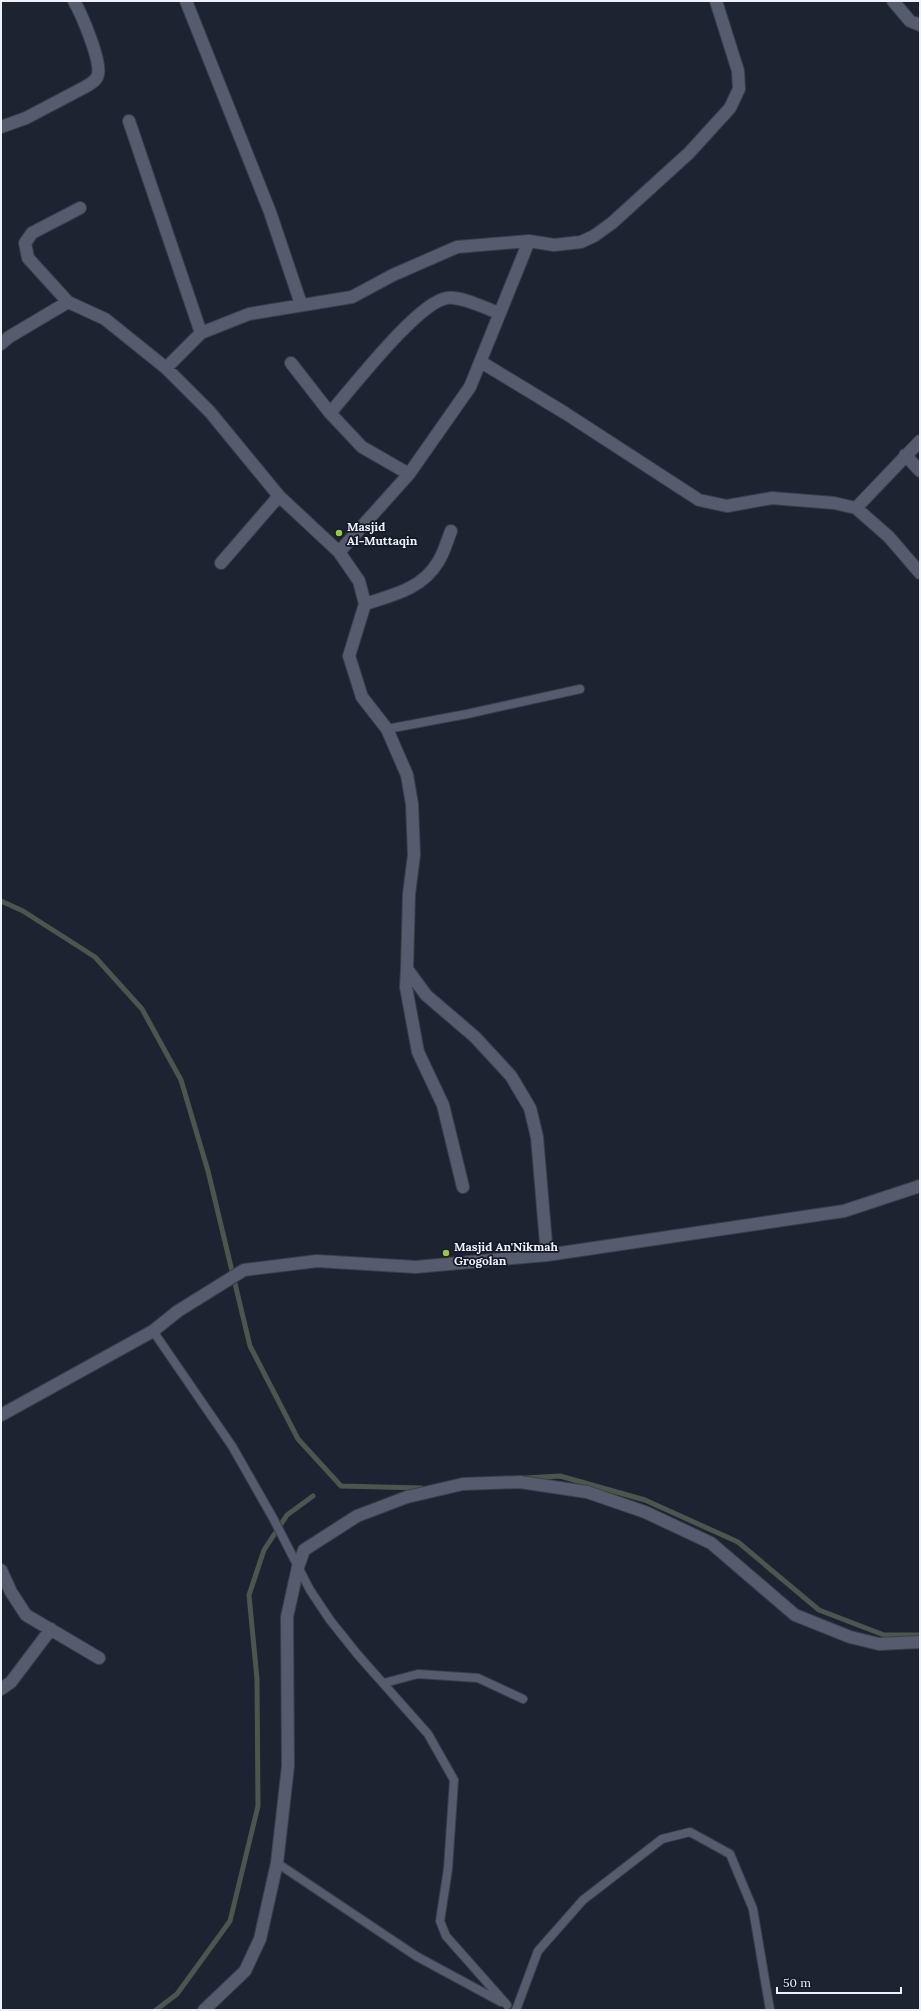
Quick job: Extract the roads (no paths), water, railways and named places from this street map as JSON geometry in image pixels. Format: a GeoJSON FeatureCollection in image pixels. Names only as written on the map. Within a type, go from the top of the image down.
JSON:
{"type":"FeatureCollection","features":[{"type":"Feature","properties":{"kind":"street"},"geometry":{"type":"LineString","coordinates":[[1,127],[26,118],[85,87],[94,81],[98,75],[98,64],[74,1]]}},
{"type":"Feature","properties":{"kind":"street"},"geometry":{"type":"LineString","coordinates":[[186,1],[270,212],[302,304]]}},
{"type":"Feature","properties":{"kind":"street"},"geometry":{"type":"LineString","coordinates":[[166,368],[201,333],[249,314],[302,304],[352,297],[393,275],[458,247],[530,241],[554,245],[581,242],[594,236],[612,223],[689,153],[730,108],[739,89],[738,71],[716,1]]}},
{"type":"Feature","properties":{"kind":"street"},"geometry":{"type":"LineString","coordinates":[[893,1],[910,21],[920,25]]}},
{"type":"Feature","properties":{"kind":"street"},"geometry":{"type":"LineString","coordinates":[[129,121],[201,333]]}},
{"type":"Feature","properties":{"kind":"street"},"geometry":{"type":"LineString","coordinates":[[80,208],[32,233],[25,243],[28,258],[68,302],[105,319],[166,368],[210,412],[278,496],[339,552],[359,581],[365,604],[349,656],[362,697],[388,729],[406,775],[412,804],[414,856],[409,894],[406,987],[418,1052],[443,1105],[463,1188]]}},
{"type":"Feature","properties":{"kind":"street"},"geometry":{"type":"LineString","coordinates":[[339,552],[409,474],[470,387],[499,313],[530,241]]}},
{"type":"Feature","properties":{"kind":"street"},"geometry":{"type":"LineString","coordinates":[[330,413],[418,315],[440,300],[454,298],[499,313]]}},
{"type":"Feature","properties":{"kind":"street"},"geometry":{"type":"LineString","coordinates":[[1,344],[68,302]]}},
{"type":"Feature","properties":{"kind":"street"},"geometry":{"type":"LineString","coordinates":[[481,362],[565,413],[699,500],[727,506],[772,498],[834,503],[856,508],[888,537],[920,573]]}},
{"type":"Feature","properties":{"kind":"street"},"geometry":{"type":"LineString","coordinates":[[291,363],[330,413],[362,448],[409,474]]}},
{"type":"Feature","properties":{"kind":"street"},"geometry":{"type":"LineString","coordinates":[[856,508],[920,441]]}},
{"type":"Feature","properties":{"kind":"street"},"geometry":{"type":"LineString","coordinates":[[905,455],[920,471]]}},
{"type":"Feature","properties":{"kind":"street"},"geometry":{"type":"LineString","coordinates":[[221,563],[278,496]]}},
{"type":"Feature","properties":{"kind":"street"},"geometry":{"type":"LineString","coordinates":[[365,604],[398,594],[420,584],[438,562],[452,531]]}},
{"type":"Feature","properties":{"kind":"street"},"geometry":{"type":"LineString","coordinates":[[407,970],[426,995],[475,1037],[511,1076],[530,1108],[537,1137],[547,1255]]}},
{"type":"Feature","properties":{"kind":"street"},"geometry":{"type":"LineString","coordinates":[[1,1415],[153,1331],[178,1311],[244,1270],[317,1261],[416,1267],[547,1255],[844,1211],[920,1186]]}},
{"type":"Feature","properties":{"kind":"street"},"geometry":{"type":"LineString","coordinates":[[204,2010],[244,1971],[260,1939],[277,1863],[288,1766],[287,1617],[298,1567],[304,1550],[357,1516],[407,1497],[463,1484],[520,1482],[587,1492],[645,1512],[711,1543],[795,1615],[850,1637],[879,1644],[920,1642]]}},
{"type":"Feature","properties":{"kind":"street"},"geometry":{"type":"LineString","coordinates":[[1,1570],[11,1592],[26,1615],[98,1658]]}},
{"type":"Feature","properties":{"kind":"street"},"geometry":{"type":"LineString","coordinates":[[1,1689],[11,1682],[51,1629]]}},
{"type":"Feature","properties":{"kind":"lane"},"geometry":{"type":"LineString","coordinates":[[388,729],[467,714],[580,689]]}},
{"type":"Feature","properties":{"kind":"lane"},"geometry":{"type":"LineString","coordinates":[[153,1331],[232,1446],[273,1518],[310,1590],[330,1620],[428,1734],[454,1780],[448,1869],[440,1922],[446,1936],[510,2008]]}},
{"type":"Feature","properties":{"kind":"lane"},"geometry":{"type":"LineString","coordinates":[[384,1683],[418,1674],[478,1678],[522,1699]]}},
{"type":"Feature","properties":{"kind":"lane"},"geometry":{"type":"LineString","coordinates":[[516,2010],[538,1951],[583,1900],[662,1839],[690,1832],[730,1854],[753,1909],[770,2010]]}},
{"type":"Feature","properties":{"kind":"lane"},"geometry":{"type":"LineString","coordinates":[[277,1863],[416,1956],[510,2008]]}},
{"type":"Feature","properties":{"kind":"waterway"},"geometry":{"type":"LineString","coordinates":[[1,901],[23,911],[95,957],[142,1009],[181,1080],[208,1171],[250,1346],[298,1439],[341,1486],[422,1488]]}},
{"type":"Feature","properties":{"kind":"waterway"},"geometry":{"type":"LineString","coordinates":[[525,1478],[560,1476],[645,1500],[738,1542],[819,1610],[884,1635],[920,1635]]}},
{"type":"Feature","properties":{"kind":"waterway"},"geometry":{"type":"LineString","coordinates":[[156,2010],[177,1994],[230,1921],[258,1806],[257,1679],[249,1595],[264,1550],[287,1515],[313,1496]]}},
{"type":"Feature","properties":{"kind":"place","name":"Masjid Al-Muttaqin"},"geometry":{"type":"Point","coordinates":[339,533]}},
{"type":"Feature","properties":{"kind":"place","name":"Masjid An'Nikmah Grogolan"},"geometry":{"type":"Point","coordinates":[446,1253]}}]}
